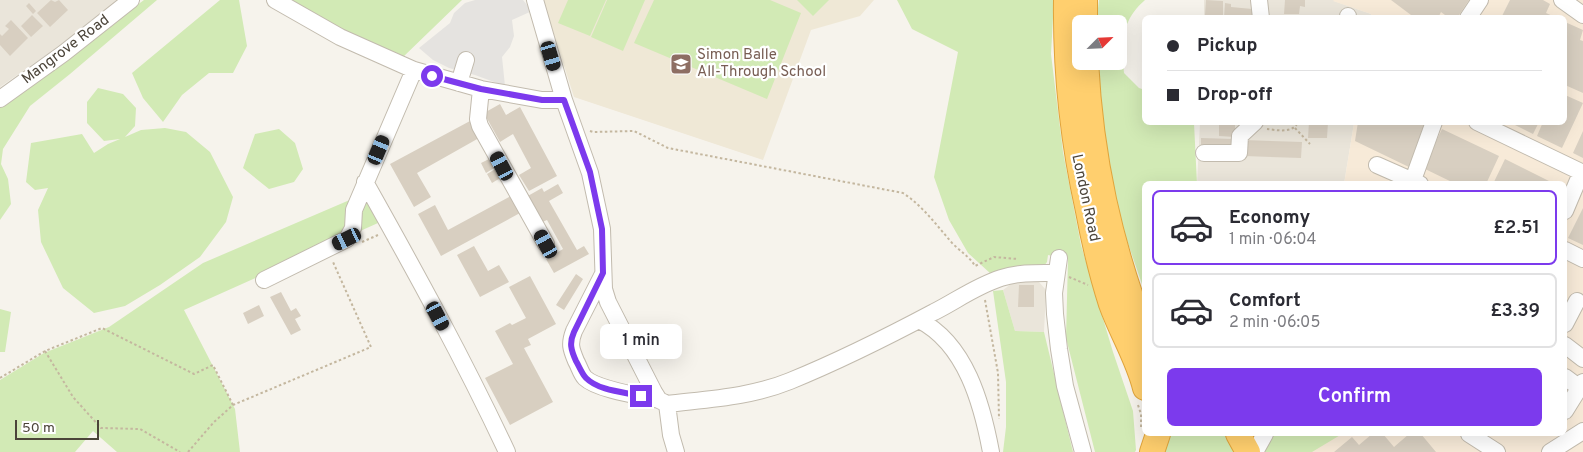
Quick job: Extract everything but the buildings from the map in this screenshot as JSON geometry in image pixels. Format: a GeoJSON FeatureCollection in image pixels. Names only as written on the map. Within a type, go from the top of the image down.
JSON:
{"type":"FeatureCollection","features":[{"type":"Feature","properties":{"kind":"highway","name":"London Road"},"geometry":{"type":"LineString","coordinates":[[1066,0],[1065,42],[1068,94],[1075,148],[1097,256],[1112,304],[1142,380]]}},
{"type":"Feature","properties":{"kind":"highway"},"geometry":{"type":"LineString","coordinates":[[1085,0],[1085,15]]}},
{"type":"Feature","properties":{"kind":"highway","name":"London Road"},"geometry":{"type":"LineString","coordinates":[[1087,70],[1093,147],[1104,203],[1120,266],[1142,327]]}},
{"type":"Feature","properties":{"kind":"highway"},"geometry":{"type":"LineString","coordinates":[[1239,436],[1248,452]]}},
{"type":"Feature","properties":{"kind":"street","name":"Mangrove Road"},"geometry":{"type":"LineString","coordinates":[[0,99],[64,53],[131,0]]}},
{"type":"Feature","properties":{"kind":"street"},"geometry":{"type":"LineString","coordinates":[[275,0],[340,37],[414,70],[481,89],[542,100],[564,100]]}},
{"type":"Feature","properties":{"kind":"street"},"geometry":{"type":"LineString","coordinates":[[535,0],[564,100],[590,172],[602,229],[604,289],[608,302],[654,392],[663,402],[676,452]]}},
{"type":"Feature","properties":{"kind":"street"},"geometry":{"type":"LineString","coordinates":[[1260,0],[1261,15]]}},
{"type":"Feature","properties":{"kind":"street"},"geometry":{"type":"LineString","coordinates":[[1470,15],[1480,0]]}},
{"type":"Feature","properties":{"kind":"street"},"geometry":{"type":"LineString","coordinates":[[1562,0],[1583,15]]}},
{"type":"Feature","properties":{"kind":"street"},"geometry":{"type":"LineString","coordinates":[[458,83],[466,60]]}},
{"type":"Feature","properties":{"kind":"street"},"geometry":{"type":"LineString","coordinates":[[264,280],[347,239],[353,228],[354,210],[365,182],[414,70]]}},
{"type":"Feature","properties":{"kind":"street"},"geometry":{"type":"LineString","coordinates":[[481,89],[478,119],[480,126],[546,244]]}},
{"type":"Feature","properties":{"kind":"street"},"geometry":{"type":"LineString","coordinates":[[1204,153],[1239,153],[1240,136],[1252,125]]}},
{"type":"Feature","properties":{"kind":"street"},"geometry":{"type":"LineString","coordinates":[[1416,181],[1433,125]]}},
{"type":"Feature","properties":{"kind":"street"},"geometry":{"type":"LineString","coordinates":[[1483,125],[1582,173],[1567,207]]}},
{"type":"Feature","properties":{"kind":"street"},"geometry":{"type":"LineString","coordinates":[[1377,165],[1414,181]]}},
{"type":"Feature","properties":{"kind":"street"},"geometry":{"type":"LineString","coordinates":[[365,182],[484,403],[507,452]]}},
{"type":"Feature","properties":{"kind":"street"},"geometry":{"type":"LineString","coordinates":[[1567,251],[1583,259]]}},
{"type":"Feature","properties":{"kind":"street"},"geometry":{"type":"LineString","coordinates":[[603,273],[570,341],[572,353],[584,377],[592,383],[663,402],[758,392],[788,382],[887,336],[943,308],[983,285],[1002,277],[1058,266],[1054,300],[1059,349],[1065,386],[1083,452]]}},
{"type":"Feature","properties":{"kind":"street"},"geometry":{"type":"LineString","coordinates":[[1567,320],[1577,301]]}},
{"type":"Feature","properties":{"kind":"street"},"geometry":{"type":"LineString","coordinates":[[943,308],[943,336]]}},
{"type":"Feature","properties":{"kind":"street"},"geometry":{"type":"LineString","coordinates":[[919,320],[931,326],[943,336],[958,356],[974,389],[981,409],[991,452]]}},
{"type":"Feature","properties":{"kind":"street"},"geometry":{"type":"LineString","coordinates":[[1567,347],[1583,359]]}},
{"type":"Feature","properties":{"kind":"street"},"geometry":{"type":"LineString","coordinates":[[1567,404],[1574,381]]}},
{"type":"Feature","properties":{"kind":"street"},"geometry":{"type":"LineString","coordinates":[[1550,452],[1583,431]]}},
{"type":"Feature","properties":{"kind":"street"},"geometry":{"type":"LineString","coordinates":[[1255,452],[1263,436]]}},
{"type":"Feature","properties":{"kind":"street"},"geometry":{"type":"LineString","coordinates":[[1472,436],[1497,452]]}},
{"type":"Feature","properties":{"kind":"path"},"geometry":{"type":"LineString","coordinates":[[571,119],[592,132],[634,131],[668,148],[903,193],[916,201],[954,245],[972,260],[976,266],[994,257],[1023,260]]}},
{"type":"Feature","properties":{"kind":"path"},"geometry":{"type":"LineString","coordinates":[[1252,125],[1255,129],[1291,130],[1296,125]]}},
{"type":"Feature","properties":{"kind":"path"},"geometry":{"type":"LineString","coordinates":[[1295,128],[1310,144]]}},
{"type":"Feature","properties":{"kind":"path"},"geometry":{"type":"LineString","coordinates":[[356,244],[391,229]]}},
{"type":"Feature","properties":{"kind":"path"},"geometry":{"type":"LineString","coordinates":[[188,452],[214,422],[233,405],[371,347],[330,255]]}},
{"type":"Feature","properties":{"kind":"path"},"geometry":{"type":"LineString","coordinates":[[983,285],[998,373],[999,422]]}},
{"type":"Feature","properties":{"kind":"path"},"geometry":{"type":"LineString","coordinates":[[0,378],[45,351],[102,328],[194,374],[213,365],[233,405]]}},
{"type":"Feature","properties":{"kind":"path"},"geometry":{"type":"LineString","coordinates":[[45,351],[73,397],[101,428],[140,429],[180,452]]}},
{"type":"Feature","properties":{"kind":"shaded area"},"geometry":{"type":"Polygon","coordinates":[[[0,0],[118,0],[98,19],[0,87],[0,0]]]}},
{"type":"Feature","properties":{"kind":"shaded area"},"geometry":{"type":"Polygon","coordinates":[[[475,0],[523,0],[532,11],[512,20],[514,36],[510,47],[502,57],[505,86],[449,68],[433,60],[419,48],[450,23],[454,13],[465,3],[475,0]]]}},
{"type":"Feature","properties":{"kind":"shaded area","name":"Simon Balle All-Through School"},"geometry":{"type":"Polygon","coordinates":[[[543,0],[874,0],[860,16],[811,30],[763,160],[574,97],[543,0]]]}},
{"type":"Feature","properties":{"kind":"shaded area"},"geometry":{"type":"Polygon","coordinates":[[[1204,0],[1334,0],[1371,14],[1371,15],[1204,15],[1204,0]]]}},
{"type":"Feature","properties":{"kind":"shaded area"},"geometry":{"type":"Polygon","coordinates":[[[1583,0],[1583,452],[1265,452],[1251,436],[1567,436],[1567,181],[1344,181],[1354,125],[1567,125],[1567,15],[1371,15],[1333,1],[1583,0]]]}},
{"type":"Feature","properties":{"kind":"shaded area"},"geometry":{"type":"Polygon","coordinates":[[[1200,125],[1354,125],[1344,181],[1197,181],[1200,125]]]}},
{"type":"Feature","properties":{"kind":"shaded area"},"geometry":{"type":"Polygon","coordinates":[[[1021,281],[1039,282],[1046,290],[1044,332],[1015,331],[1003,290],[1011,284],[1021,281]]]}},
{"type":"Feature","properties":{"kind":"green space"},"geometry":{"type":"Polygon","coordinates":[[[144,0],[157,0],[30,106],[3,149],[1,164],[8,179],[11,204],[0,220],[0,107],[144,0]]]}},
{"type":"Feature","properties":{"kind":"green space"},"geometry":{"type":"Polygon","coordinates":[[[220,0],[239,0],[247,46],[233,73],[209,73],[182,95],[163,122],[143,98],[132,73],[220,0]]]}},
{"type":"Feature","properties":{"kind":"green space"},"geometry":{"type":"Polygon","coordinates":[[[286,0],[462,0],[401,59],[343,34],[286,0]]]}},
{"type":"Feature","properties":{"kind":"green space"},"geometry":{"type":"Polygon","coordinates":[[[568,0],[606,0],[590,36],[558,23],[568,0]]]}},
{"type":"Feature","properties":{"kind":"green space"},"geometry":{"type":"Polygon","coordinates":[[[607,0],[645,0],[623,51],[591,37],[607,0]]]}},
{"type":"Feature","properties":{"kind":"green space"},"geometry":{"type":"Polygon","coordinates":[[[654,0],[770,0],[801,13],[767,99],[634,43],[654,0]]]}},
{"type":"Feature","properties":{"kind":"green space"},"geometry":{"type":"Polygon","coordinates":[[[797,0],[829,0],[813,16],[797,0]]]}},
{"type":"Feature","properties":{"kind":"green space"},"geometry":{"type":"Polygon","coordinates":[[[897,0],[1054,0],[1051,54],[1063,152],[1081,245],[1133,411],[1135,452],[1095,452],[1066,338],[1068,259],[1048,255],[1044,266],[991,274],[968,253],[949,220],[934,177],[958,52],[912,29],[897,0]]]}},
{"type":"Feature","properties":{"kind":"green space"},"geometry":{"type":"Polygon","coordinates":[[[1099,0],[1145,0],[1128,22],[1128,15],[1097,15],[1099,0]]]}},
{"type":"Feature","properties":{"kind":"green space"},"geometry":{"type":"Polygon","coordinates":[[[1097,70],[1124,70],[1124,73],[1142,89],[1142,125],[1194,125],[1197,181],[1142,181],[1142,284],[1120,220],[1100,136],[1097,70]]]}},
{"type":"Feature","properties":{"kind":"green space"},"geometry":{"type":"Polygon","coordinates":[[[98,88],[123,94],[136,108],[135,126],[125,137],[141,130],[165,128],[186,132],[210,152],[233,197],[226,222],[200,257],[160,285],[125,306],[94,313],[63,288],[41,242],[38,210],[48,188],[35,190],[26,182],[31,143],[82,134],[94,153],[120,139],[104,141],[87,123],[87,102],[98,88]]]}},
{"type":"Feature","properties":{"kind":"green space"},"geometry":{"type":"Polygon","coordinates":[[[279,129],[295,143],[303,169],[294,182],[269,189],[243,168],[255,134],[279,129]]]}},
{"type":"Feature","properties":{"kind":"green space"},"geometry":{"type":"Polygon","coordinates":[[[366,193],[378,223],[184,310],[235,409],[240,452],[117,452],[93,431],[75,452],[0,452],[0,380],[44,353],[109,327],[203,263],[366,193]]]}},
{"type":"Feature","properties":{"kind":"green space"},"geometry":{"type":"Polygon","coordinates":[[[1003,290],[1015,331],[1044,332],[1073,452],[1003,452],[1006,427],[1006,382],[993,291],[1003,290]]]}},
{"type":"Feature","properties":{"kind":"green space"},"geometry":{"type":"Polygon","coordinates":[[[0,309],[11,312],[5,352],[0,352],[0,309]]]}},
{"type":"Feature","properties":{"kind":"green space"},"geometry":{"type":"Polygon","coordinates":[[[1164,436],[1229,436],[1240,452],[1159,452],[1164,436]]]}},
{"type":"Feature","properties":{"kind":"green space"},"geometry":{"type":"Polygon","coordinates":[[[1272,436],[1339,436],[1312,452],[1263,452],[1272,436]]]}},
{"type":"Feature","properties":{"kind":"place","name":"Simon Balle All-Through School"},"geometry":{"type":"Point","coordinates":[681,64]}},
{"type":"Feature","properties":{"kind":"route"},"geometry":{"type":"LineString","coordinates":[[432,76],[481,89],[542,100],[564,100],[590,172],[602,229],[603,273],[570,341],[572,353],[584,377],[592,383],[641,396]]}}]}
